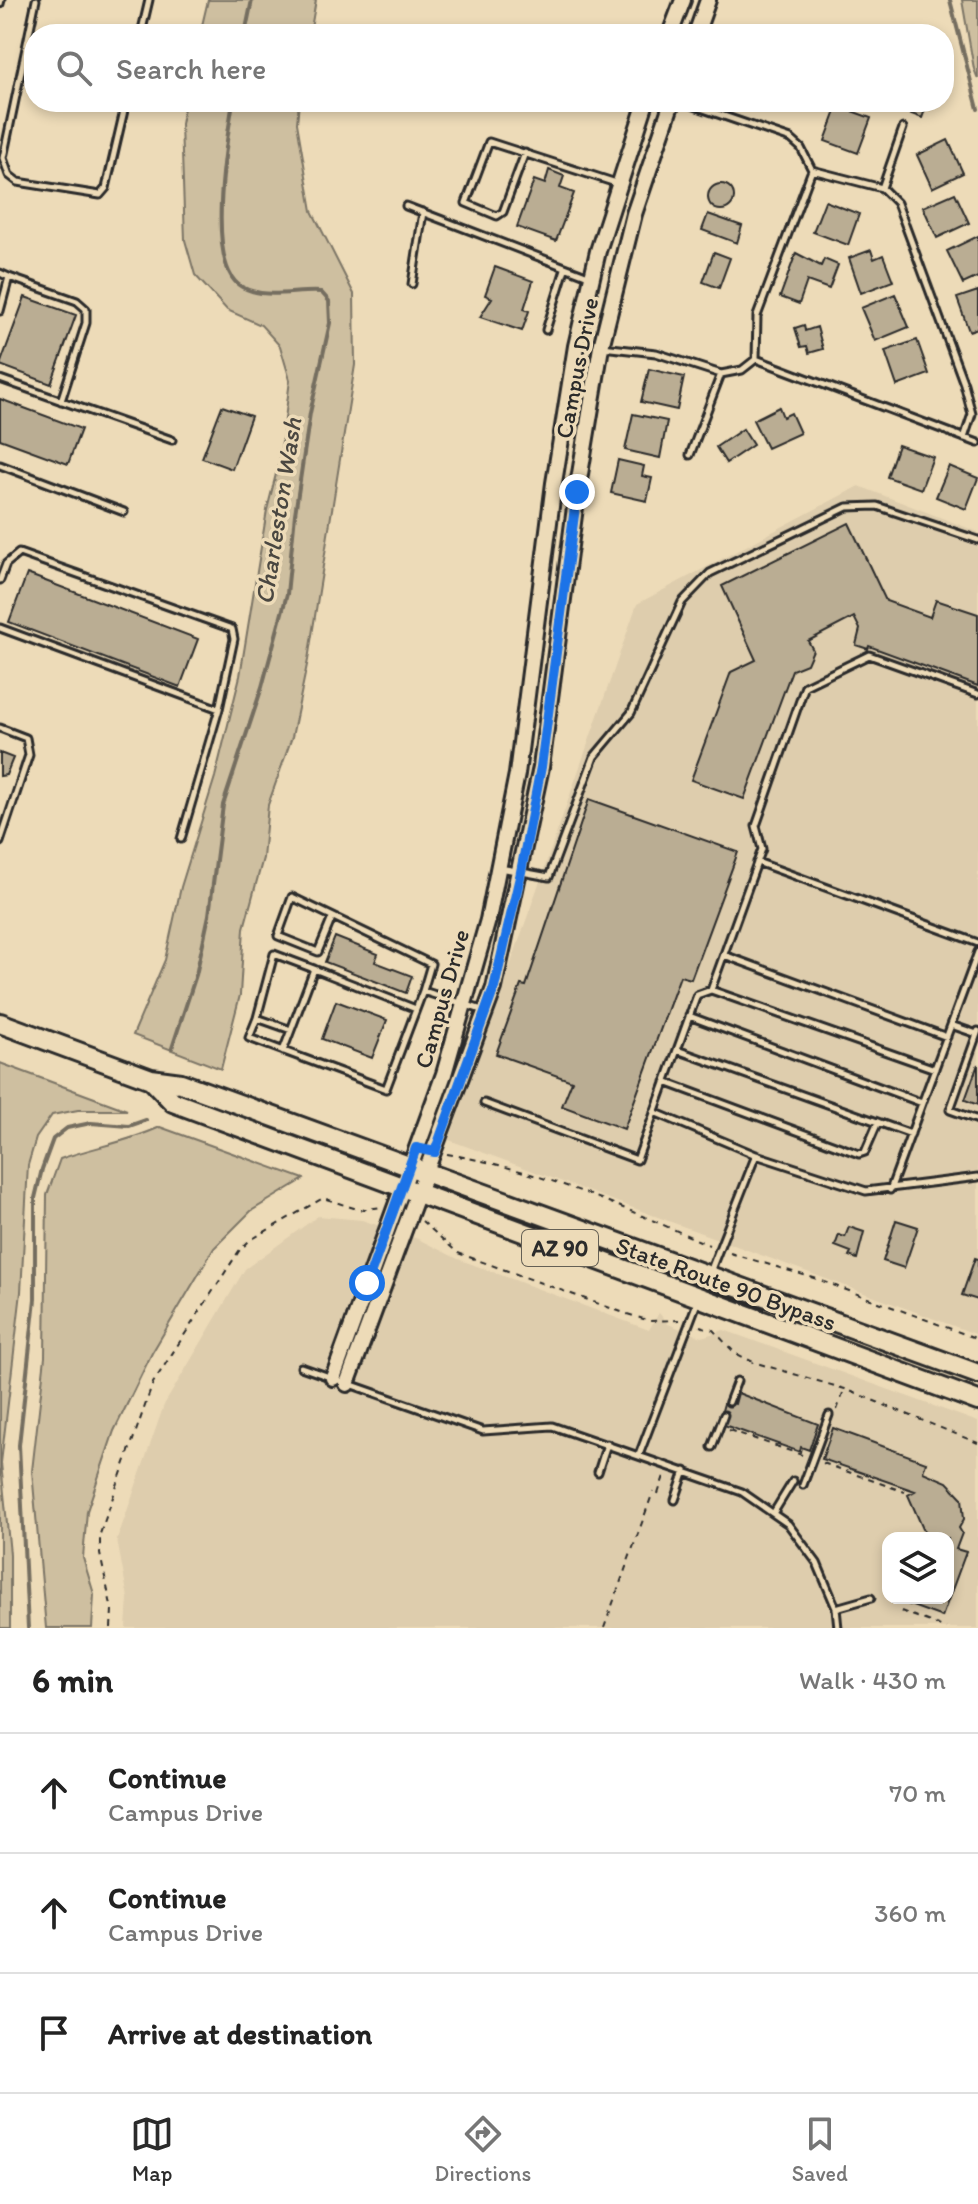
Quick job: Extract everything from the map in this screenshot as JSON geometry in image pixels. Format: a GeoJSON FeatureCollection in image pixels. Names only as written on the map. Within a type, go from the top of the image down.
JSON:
{"type":"FeatureCollection","features":[{"type":"Feature","properties":{"kind":"highway","name":"State Route 90 Bypass"},"geometry":{"type":"LineString","coordinates":[[0,1023],[151,1079],[181,1083],[978,1374]]}},
{"type":"Feature","properties":{"kind":"highway","name":"State Route 90 Bypass"},"geometry":{"type":"LineString","coordinates":[[151,1079],[173,1102],[698,1300],[978,1401]]}},
{"type":"Feature","properties":{"kind":"street"},"geometry":{"type":"LineString","coordinates":[[674,24],[683,0]]}},
{"type":"Feature","properties":{"kind":"street"},"geometry":{"type":"LineString","coordinates":[[700,24],[708,0]]}},
{"type":"Feature","properties":{"kind":"street","name":"Campus Drive"},"geometry":{"type":"LineString","coordinates":[[340,1381],[417,1170],[465,1005],[499,868],[517,774],[564,411],[592,277],[643,112]]}},
{"type":"Feature","properties":{"kind":"street","name":"Campus Drive"},"geometry":{"type":"LineString","coordinates":[[417,1170],[435,1152],[486,1012],[521,872],[541,767],[577,492],[601,347],[634,214],[669,112]]}},
{"type":"Feature","properties":{"kind":"street","name":"Campus Drive"},"geometry":{"type":"LineString","coordinates":[[340,1381],[394,1209],[409,1192]]}},
{"type":"Feature","properties":{"kind":"lane"},"geometry":{"type":"LineString","coordinates":[[31,24],[36,0]]}},
{"type":"Feature","properties":{"kind":"lane"},"geometry":{"type":"LineString","coordinates":[[143,24],[149,0]]}},
{"type":"Feature","properties":{"kind":"lane"},"geometry":{"type":"LineString","coordinates":[[24,57],[3,158],[9,175],[18,182],[100,195],[106,188],[124,112]]}},
{"type":"Feature","properties":{"kind":"lane"},"geometry":{"type":"LineString","coordinates":[[712,112],[791,139],[801,148],[812,170],[757,316],[756,359]]}},
{"type":"Feature","properties":{"kind":"lane"},"geometry":{"type":"LineString","coordinates":[[882,188],[903,128]]}},
{"type":"Feature","properties":{"kind":"lane"},"geometry":{"type":"LineString","coordinates":[[525,153],[503,212],[497,216],[466,203],[489,142],[525,153],[619,184]]}},
{"type":"Feature","properties":{"kind":"lane"},"geometry":{"type":"LineString","coordinates":[[812,170],[882,188],[897,203],[964,384],[972,414],[964,438]]}},
{"type":"Feature","properties":{"kind":"lane"},"geometry":{"type":"LineString","coordinates":[[406,206],[592,277]]}},
{"type":"Feature","properties":{"kind":"lane"},"geometry":{"type":"LineString","coordinates":[[412,284],[423,212]]}},
{"type":"Feature","properties":{"kind":"lane"},"geometry":{"type":"LineString","coordinates":[[546,330],[565,269]]}},
{"type":"Feature","properties":{"kind":"lane"},"geometry":{"type":"LineString","coordinates":[[0,273],[77,301],[86,309],[86,323],[61,401]]}},
{"type":"Feature","properties":{"kind":"lane"},"geometry":{"type":"LineString","coordinates":[[0,311],[9,277]]}},
{"type":"Feature","properties":{"kind":"lane"},"geometry":{"type":"LineString","coordinates":[[601,347],[656,353],[721,374],[742,370],[756,359]]}},
{"type":"Feature","properties":{"kind":"lane"},"geometry":{"type":"LineString","coordinates":[[756,359],[978,443]]}},
{"type":"Feature","properties":{"kind":"lane"},"geometry":{"type":"LineString","coordinates":[[690,455],[721,374]]}},
{"type":"Feature","properties":{"kind":"lane"},"geometry":{"type":"LineString","coordinates":[[0,379],[172,440]]}},
{"type":"Feature","properties":{"kind":"lane"},"geometry":{"type":"LineString","coordinates":[[0,465],[124,512]]}},
{"type":"Feature","properties":{"kind":"lane"},"geometry":{"type":"LineString","coordinates":[[499,868],[549,877],[594,757],[631,713],[682,602],[710,573],[847,507],[863,505],[877,506],[978,540]]}},
{"type":"Feature","properties":{"kind":"lane"},"geometry":{"type":"LineString","coordinates":[[0,580],[6,564],[19,553],[232,629],[234,639],[219,709],[181,839]]}},
{"type":"Feature","properties":{"kind":"lane"},"geometry":{"type":"LineString","coordinates":[[0,628],[219,709]]}},
{"type":"Feature","properties":{"kind":"lane"},"geometry":{"type":"LineString","coordinates":[[711,990],[762,849],[756,826],[805,686],[869,655],[978,694]]}},
{"type":"Feature","properties":{"kind":"lane"},"geometry":{"type":"LineString","coordinates":[[0,728],[26,738],[29,755],[0,842]]}},
{"type":"Feature","properties":{"kind":"lane"},"geometry":{"type":"LineString","coordinates":[[757,862],[978,943]]}},
{"type":"Feature","properties":{"kind":"lane"},"geometry":{"type":"LineString","coordinates":[[332,918],[318,952],[278,936],[292,897],[431,964],[423,991],[386,1089],[249,1038],[274,954],[416,1009]]}},
{"type":"Feature","properties":{"kind":"lane"},"geometry":{"type":"LineString","coordinates":[[890,1190],[978,952]]}},
{"type":"Feature","properties":{"kind":"lane"},"geometry":{"type":"LineString","coordinates":[[724,955],[947,1037]]}},
{"type":"Feature","properties":{"kind":"lane"},"geometry":{"type":"LineString","coordinates":[[283,1051],[314,969]]}},
{"type":"Feature","properties":{"kind":"lane"},"geometry":{"type":"LineString","coordinates":[[484,1103],[637,1160],[697,995],[711,990],[935,1069]]}},
{"type":"Feature","properties":{"kind":"lane"},"geometry":{"type":"LineString","coordinates":[[423,991],[486,1012]]}},
{"type":"Feature","properties":{"kind":"lane"},"geometry":{"type":"LineString","coordinates":[[689,1016],[922,1103]]}},
{"type":"Feature","properties":{"kind":"lane"},"geometry":{"type":"LineString","coordinates":[[257,1018],[291,1030]]}},
{"type":"Feature","properties":{"kind":"lane"},"geometry":{"type":"LineString","coordinates":[[951,1025],[978,1033],[950,1110],[978,1120]]}},
{"type":"Feature","properties":{"kind":"lane"},"geometry":{"type":"LineString","coordinates":[[677,1050],[911,1134]]}},
{"type":"Feature","properties":{"kind":"lane"},"geometry":{"type":"LineString","coordinates":[[665,1082],[859,1154],[865,1152],[878,1122]]}},
{"type":"Feature","properties":{"kind":"lane"},"geometry":{"type":"LineString","coordinates":[[654,1112],[756,1155],[866,1191],[978,1177]]}},
{"type":"Feature","properties":{"kind":"lane"},"geometry":{"type":"LineString","coordinates":[[709,1276],[756,1155]]}},
{"type":"Feature","properties":{"kind":"lane"},"geometry":{"type":"LineString","coordinates":[[639,1455],[698,1300]]}},
{"type":"Feature","properties":{"kind":"lane"},"geometry":{"type":"LineString","coordinates":[[301,1367],[483,1431],[552,1426],[669,1464],[742,1492],[788,1524],[817,1563],[836,1608],[838,1628]]}},
{"type":"Feature","properties":{"kind":"lane"},"geometry":{"type":"LineString","coordinates":[[729,1402],[737,1381]]}},
{"type":"Feature","properties":{"kind":"lane"},"geometry":{"type":"LineString","coordinates":[[712,1447],[724,1415]]}},
{"type":"Feature","properties":{"kind":"lane"},"geometry":{"type":"LineString","coordinates":[[803,1485],[829,1415]]}},
{"type":"Feature","properties":{"kind":"lane"},"geometry":{"type":"LineString","coordinates":[[598,1472],[607,1444]]}},
{"type":"Feature","properties":{"kind":"lane"},"geometry":{"type":"LineString","coordinates":[[675,1500],[685,1471]]}},
{"type":"Feature","properties":{"kind":"lane"},"geometry":{"type":"LineString","coordinates":[[774,1512],[793,1481]]}},
{"type":"Feature","properties":{"kind":"lane"},"geometry":{"type":"LineString","coordinates":[[836,1608],[871,1598]]}},
{"type":"Feature","properties":{"kind":"path"},"geometry":{"type":"LineString","coordinates":[[435,1152],[522,1172],[634,1212],[719,1249],[817,1279],[978,1339]]}},
{"type":"Feature","properties":{"kind":"path"},"geometry":{"type":"LineString","coordinates":[[111,1628],[112,1610],[100,1554],[103,1521],[153,1383],[226,1266],[249,1241],[323,1198],[360,1210],[372,1206],[394,1209]]}},
{"type":"Feature","properties":{"kind":"path"},"geometry":{"type":"LineString","coordinates":[[658,1494],[669,1464]]}},
{"type":"Feature","properties":{"kind":"path"},"geometry":{"type":"LineString","coordinates":[[604,1628],[653,1492]]}},
{"type":"Feature","properties":{"kind":"path"},"geometry":{"type":"LineString","coordinates":[[901,1611],[946,1628]]}},
{"type":"Feature","properties":{"kind":"shaded area"},"geometry":{"type":"Polygon","coordinates":[[[208,0],[316,0],[312,24],[202,24],[208,0]]]}},
{"type":"Feature","properties":{"kind":"shaded area"},"geometry":{"type":"Polygon","coordinates":[[[962,0],[978,0],[978,79],[974,69],[962,0]]]}},
{"type":"Feature","properties":{"kind":"shaded area"},"geometry":{"type":"Polygon","coordinates":[[[183,112],[298,112],[297,123],[312,211],[354,294],[355,365],[308,660],[292,737],[268,805],[263,858],[244,928],[240,995],[221,1069],[133,1035],[165,960],[181,887],[215,777],[240,676],[267,510],[280,458],[290,380],[280,346],[261,325],[227,310],[195,275],[185,240],[183,112]]]}},
{"type":"Feature","properties":{"kind":"shaded area"},"geometry":{"type":"Polygon","coordinates":[[[859,486],[978,532],[978,1335],[449,1140],[637,604],[859,486]]]}},
{"type":"Feature","properties":{"kind":"shaded area"},"geometry":{"type":"Polygon","coordinates":[[[0,1063],[127,1110],[78,1110],[52,1115],[36,1138],[28,1165],[21,1292],[1,1463],[10,1554],[10,1628],[0,1628],[0,1063]]]}},
{"type":"Feature","properties":{"kind":"shaded area"},"geometry":{"type":"Polygon","coordinates":[[[160,1127],[304,1179],[251,1211],[214,1248],[152,1353],[114,1431],[87,1511],[83,1558],[94,1594],[92,1628],[46,1628],[32,1471],[45,1357],[47,1195],[60,1159],[160,1127]]]}},
{"type":"Feature","properties":{"kind":"shaded area"},"geometry":{"type":"Polygon","coordinates":[[[318,1216],[362,1220],[649,1330],[659,1313],[668,1324],[702,1337],[724,1330],[978,1422],[978,1628],[126,1628],[128,1598],[117,1540],[164,1405],[245,1269],[318,1216]]]}},
{"type":"Feature","properties":{"kind":"building"},"geometry":{"type":"Polygon","coordinates":[[[836,112],[854,112],[871,118],[858,153],[825,141],[836,112]]]}},
{"type":"Feature","properties":{"kind":"building"},"geometry":{"type":"Polygon","coordinates":[[[906,112],[924,112],[922,118],[906,112]]]}},
{"type":"Feature","properties":{"kind":"building"},"geometry":{"type":"Polygon","coordinates":[[[948,140],[963,173],[932,188],[917,155],[948,140]]]}},
{"type":"Feature","properties":{"kind":"building"},"geometry":{"type":"Polygon","coordinates":[[[549,170],[564,176],[560,188],[574,193],[556,241],[517,227],[534,180],[545,184],[549,170]]]}},
{"type":"Feature","properties":{"kind":"building"},"geometry":{"type":"Polygon","coordinates":[[[721,184],[730,188],[734,197],[730,206],[721,210],[712,206],[708,197],[712,188],[721,184]]]}},
{"type":"Feature","properties":{"kind":"building"},"geometry":{"type":"Polygon","coordinates":[[[955,193],[969,223],[937,238],[923,207],[955,193]]]}},
{"type":"Feature","properties":{"kind":"building"},"geometry":{"type":"Polygon","coordinates":[[[825,201],[859,214],[848,245],[813,232],[825,201]]]}},
{"type":"Feature","properties":{"kind":"building"},"geometry":{"type":"Polygon","coordinates":[[[708,214],[742,226],[737,243],[702,230],[708,214]]]}},
{"type":"Feature","properties":{"kind":"building"},"geometry":{"type":"Polygon","coordinates":[[[978,236],[978,277],[963,284],[947,251],[978,236]]]}},
{"type":"Feature","properties":{"kind":"building"},"geometry":{"type":"Polygon","coordinates":[[[871,250],[874,259],[883,255],[893,281],[861,293],[849,258],[871,250]]]}},
{"type":"Feature","properties":{"kind":"building"},"geometry":{"type":"Polygon","coordinates":[[[714,252],[730,258],[719,288],[703,282],[714,252]]]}},
{"type":"Feature","properties":{"kind":"building"},"geometry":{"type":"Polygon","coordinates":[[[796,253],[821,266],[824,259],[838,265],[829,289],[807,281],[799,304],[780,297],[796,253]]]}},
{"type":"Feature","properties":{"kind":"building"},"geometry":{"type":"Polygon","coordinates":[[[495,267],[533,281],[524,309],[529,311],[522,331],[480,317],[492,298],[485,295],[495,267]]]}},
{"type":"Feature","properties":{"kind":"building"},"geometry":{"type":"Polygon","coordinates":[[[978,291],[978,328],[969,331],[957,298],[978,291]]]}},
{"type":"Feature","properties":{"kind":"building"},"geometry":{"type":"Polygon","coordinates":[[[895,294],[909,327],[875,341],[861,308],[895,294]]]}},
{"type":"Feature","properties":{"kind":"building"},"geometry":{"type":"Polygon","coordinates":[[[25,297],[76,315],[51,384],[0,365],[25,297]]]}},
{"type":"Feature","properties":{"kind":"building"},"geometry":{"type":"Polygon","coordinates":[[[804,325],[805,331],[817,327],[823,349],[809,353],[807,346],[801,347],[795,328],[804,325]]]}},
{"type":"Feature","properties":{"kind":"building"},"geometry":{"type":"Polygon","coordinates":[[[917,340],[929,374],[897,386],[885,351],[917,340]]]}},
{"type":"Feature","properties":{"kind":"building"},"geometry":{"type":"Polygon","coordinates":[[[649,369],[684,377],[677,410],[641,402],[649,369]]]}},
{"type":"Feature","properties":{"kind":"building"},"geometry":{"type":"Polygon","coordinates":[[[0,399],[81,429],[68,464],[0,439],[0,399]]]}},
{"type":"Feature","properties":{"kind":"building"},"geometry":{"type":"Polygon","coordinates":[[[222,406],[251,416],[232,469],[202,458],[222,406]]]}},
{"type":"Feature","properties":{"kind":"building"},"geometry":{"type":"Polygon","coordinates":[[[779,407],[783,417],[791,413],[800,433],[767,448],[753,420],[779,407]]]}},
{"type":"Feature","properties":{"kind":"building"},"geometry":{"type":"Polygon","coordinates":[[[633,414],[667,421],[660,458],[625,450],[633,414]]]}},
{"type":"Feature","properties":{"kind":"building"},"geometry":{"type":"Polygon","coordinates":[[[743,429],[753,445],[726,463],[716,447],[743,429]]]}},
{"type":"Feature","properties":{"kind":"building"},"geometry":{"type":"Polygon","coordinates":[[[898,445],[933,457],[921,489],[887,477],[898,445]]]}},
{"type":"Feature","properties":{"kind":"building"},"geometry":{"type":"Polygon","coordinates":[[[618,460],[644,466],[642,476],[652,478],[647,501],[611,493],[618,460]]]}},
{"type":"Feature","properties":{"kind":"building"},"geometry":{"type":"Polygon","coordinates":[[[949,466],[978,478],[966,509],[936,497],[949,466]]]}},
{"type":"Feature","properties":{"kind":"building"},"geometry":{"type":"Polygon","coordinates":[[[849,523],[886,601],[930,617],[936,600],[978,614],[978,686],[869,646],[868,649],[856,645],[860,629],[854,617],[808,641],[813,650],[807,664],[792,670],[744,799],[691,780],[731,672],[756,660],[722,586],[849,523]]]}},
{"type":"Feature","properties":{"kind":"building"},"geometry":{"type":"Polygon","coordinates":[[[27,574],[198,639],[180,687],[9,622],[27,574]]]}},
{"type":"Feature","properties":{"kind":"building"},"geometry":{"type":"Polygon","coordinates":[[[0,753],[13,758],[6,775],[0,776],[0,753]]]}},
{"type":"Feature","properties":{"kind":"building"},"geometry":{"type":"Polygon","coordinates":[[[589,799],[738,852],[691,979],[680,976],[624,1129],[562,1106],[572,1081],[496,1054],[521,985],[526,986],[589,799]]]}},
{"type":"Feature","properties":{"kind":"building"},"geometry":{"type":"Polygon","coordinates":[[[335,937],[378,954],[375,962],[412,976],[406,993],[325,962],[335,937]]]}},
{"type":"Feature","properties":{"kind":"building"},"geometry":{"type":"Polygon","coordinates":[[[336,1001],[387,1020],[372,1058],[322,1039],[336,1001]]]}},
{"type":"Feature","properties":{"kind":"building"},"geometry":{"type":"Polygon","coordinates":[[[978,1064],[978,1105],[965,1100],[978,1064]]]}},
{"type":"Feature","properties":{"kind":"building"},"geometry":{"type":"Polygon","coordinates":[[[896,1220],[918,1227],[904,1268],[883,1261],[896,1220]]]}},
{"type":"Feature","properties":{"kind":"building"},"geometry":{"type":"Polygon","coordinates":[[[849,1227],[864,1232],[857,1259],[849,1256],[851,1252],[835,1246],[839,1235],[845,1237],[849,1227]]]}},
{"type":"Feature","properties":{"kind":"building"},"geometry":{"type":"Polygon","coordinates":[[[975,1258],[978,1259],[978,1300],[962,1295],[975,1258]]]}},
{"type":"Feature","properties":{"kind":"building"},"geometry":{"type":"Polygon","coordinates":[[[738,1393],[818,1424],[809,1450],[801,1447],[800,1452],[724,1425],[727,1416],[721,1414],[725,1400],[735,1404],[738,1393]]]}},
{"type":"Feature","properties":{"kind":"building"},"geometry":{"type":"Polygon","coordinates":[[[833,1428],[926,1462],[923,1472],[947,1482],[962,1498],[964,1519],[959,1528],[962,1533],[956,1549],[966,1552],[954,1584],[954,1532],[924,1532],[908,1495],[915,1491],[822,1459],[833,1428]]]}},
{"type":"Feature","properties":{"kind":"building"},"geometry":{"type":"Polygon","coordinates":[[[907,1604],[947,1604],[942,1617],[907,1604]]]}},
{"type":"Feature","properties":{"kind":"waterway","name":"Charleston Wash"},"geometry":{"type":"LineString","coordinates":[[247,24],[252,0]]}},
{"type":"Feature","properties":{"kind":"waterway"},"geometry":{"type":"LineString","coordinates":[[950,0],[978,109]]}},
{"type":"Feature","properties":{"kind":"waterway","name":"Charleston Wash"},"geometry":{"type":"LineString","coordinates":[[172,1048],[196,975],[209,915],[223,805],[262,687],[287,594],[310,413],[330,323],[329,301],[321,292],[261,293],[242,287],[230,275],[224,255],[221,200],[232,112]]}},
{"type":"Feature","properties":{"kind":"waterway"},"geometry":{"type":"LineString","coordinates":[[28,1628],[19,1445],[35,1299],[35,1198],[53,1139],[67,1128],[91,1123],[129,1126],[146,1120]]}},
{"type":"Feature","properties":{"kind":"route"},"geometry":{"type":"LineString","coordinates":[[367,1283],[416,1148],[435,1152],[494,988],[541,767],[577,492]]}}]}
